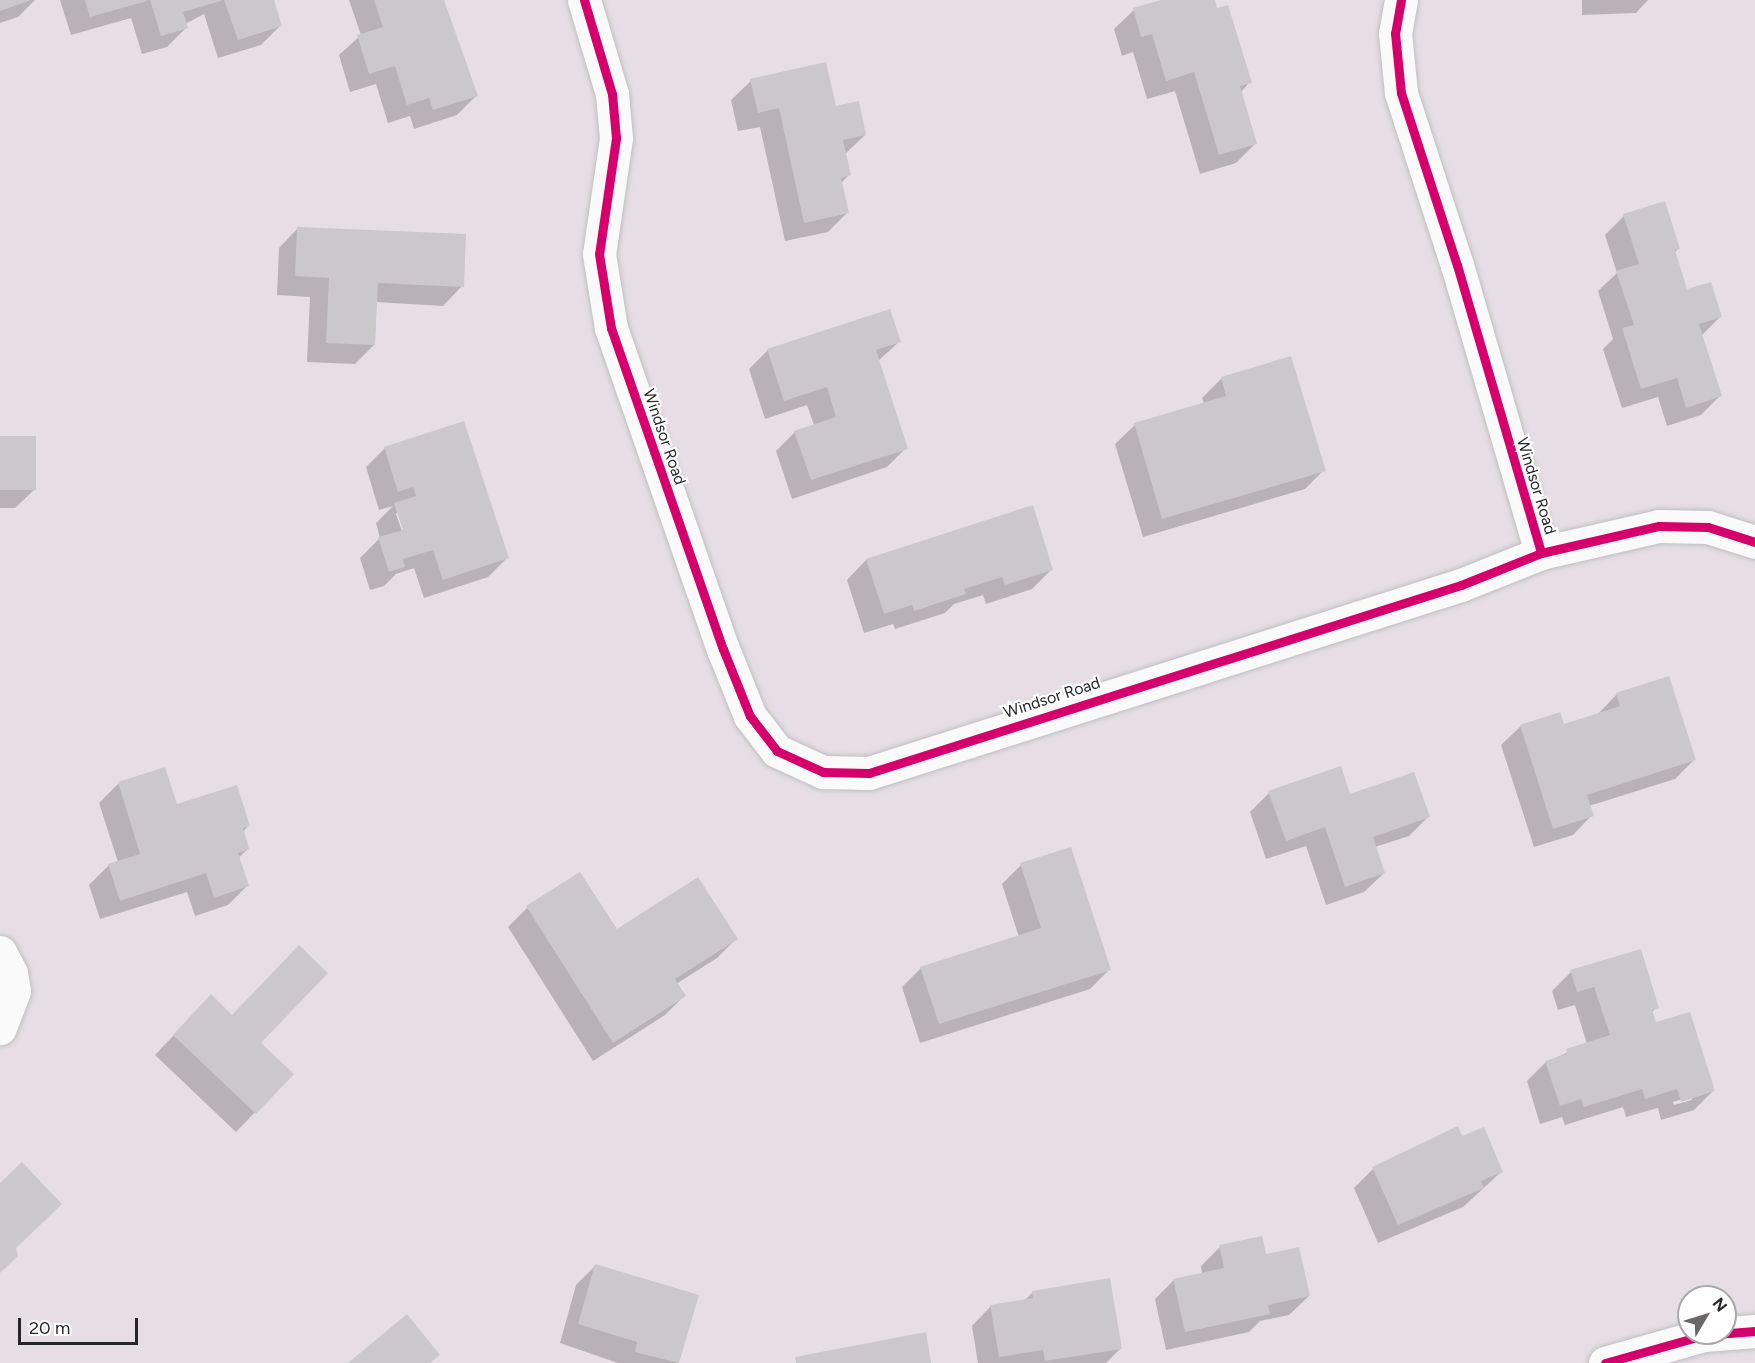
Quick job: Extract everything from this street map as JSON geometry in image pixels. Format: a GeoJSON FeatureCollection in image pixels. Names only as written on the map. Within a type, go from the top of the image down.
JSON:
{"type":"FeatureCollection","features":[{"type":"Feature","properties":{"kind":"street","name":"Windsor Road"},"geometry":{"type":"LineString","coordinates":[[584,0],[612,94],[616,138],[599,254],[610,328],[726,658],[750,716],[777,751],[823,772],[869,773],[1461,585],[1541,553],[1457,265],[1401,93],[1395,33],[1401,0]]}},
{"type":"Feature","properties":{"kind":"street"},"geometry":{"type":"LineString","coordinates":[[1541,553],[1659,526],[1708,527],[1755,542]]}},
{"type":"Feature","properties":{"kind":"street"},"geometry":{"type":"LineString","coordinates":[[0,952],[11,973],[14,991],[0,1029]]}},
{"type":"Feature","properties":{"kind":"street"},"geometry":{"type":"LineString","coordinates":[[1605,1363],[1704,1335],[1755,1330]]}},
{"type":"Feature","properties":{"kind":"building"},"geometry":{"type":"Polygon","coordinates":[[[0,0],[31,0],[0,11],[0,0]]]}},
{"type":"Feature","properties":{"kind":"building"},"geometry":{"type":"Polygon","coordinates":[[[85,0],[146,0],[147,1],[90,17],[85,0]]]}},
{"type":"Feature","properties":{"kind":"building"},"geometry":{"type":"Polygon","coordinates":[[[150,0],[221,1],[183,12],[188,28],[161,36],[150,0]]]}},
{"type":"Feature","properties":{"kind":"building"},"geometry":{"type":"Polygon","coordinates":[[[224,0],[274,0],[282,26],[238,40],[224,0]]]}},
{"type":"Feature","properties":{"kind":"building"},"geometry":{"type":"Polygon","coordinates":[[[374,0],[444,0],[478,96],[433,110],[429,98],[407,105],[395,66],[369,74],[357,35],[383,27],[374,0]]]}},
{"type":"Feature","properties":{"kind":"building"},"geometry":{"type":"Polygon","coordinates":[[[1161,0],[1215,0],[1217,8],[1228,5],[1252,83],[1240,86],[1257,144],[1219,155],[1194,72],[1166,81],[1152,34],[1141,37],[1133,8],[1161,0]]]}},
{"type":"Feature","properties":{"kind":"building"},"geometry":{"type":"Polygon","coordinates":[[[826,62],[836,106],[859,101],[866,135],[843,140],[851,175],[841,178],[849,213],[804,223],[779,108],[758,113],[750,79],[826,62]]]}},
{"type":"Feature","properties":{"kind":"building"},"geometry":{"type":"Polygon","coordinates":[[[1665,201],[1680,249],[1675,250],[1687,289],[1711,282],[1722,317],[1699,324],[1722,396],[1686,408],[1677,378],[1641,389],[1622,328],[1634,325],[1616,271],[1639,264],[1623,214],[1665,201]]]}},
{"type":"Feature","properties":{"kind":"building"},"geometry":{"type":"Polygon","coordinates":[[[297,227],[466,234],[464,287],[378,283],[375,345],[326,343],[329,278],[295,276],[297,227]]]}},
{"type":"Feature","properties":{"kind":"building"},"geometry":{"type":"Polygon","coordinates":[[[890,309],[901,342],[876,350],[908,449],[811,480],[794,431],[836,417],[827,387],[784,401],[767,349],[890,309]]]}},
{"type":"Feature","properties":{"kind":"building"},"geometry":{"type":"Polygon","coordinates":[[[1291,356],[1326,471],[1162,519],[1134,423],[1226,396],[1221,377],[1291,356]]]}},
{"type":"Feature","properties":{"kind":"building"},"geometry":{"type":"Polygon","coordinates":[[[464,421],[509,558],[443,580],[433,550],[403,559],[405,567],[389,572],[378,537],[403,530],[394,503],[416,496],[413,487],[398,492],[384,447],[464,421]]]}},
{"type":"Feature","properties":{"kind":"building"},"geometry":{"type":"Polygon","coordinates":[[[0,436],[36,436],[36,490],[0,490],[0,436]]]}},
{"type":"Feature","properties":{"kind":"building"},"geometry":{"type":"Polygon","coordinates":[[[1033,505],[1053,570],[1005,585],[1002,577],[964,589],[966,594],[914,611],[912,605],[884,614],[866,559],[1033,505]]]}},
{"type":"Feature","properties":{"kind":"building"},"geometry":{"type":"Polygon","coordinates":[[[1669,676],[1696,760],[1587,795],[1594,816],[1553,829],[1520,725],[1560,712],[1564,724],[1620,706],[1616,693],[1669,676]]]}},
{"type":"Feature","properties":{"kind":"building"},"geometry":{"type":"Polygon","coordinates":[[[1341,766],[1350,794],[1414,772],[1430,817],[1373,837],[1385,873],[1345,887],[1325,827],[1286,841],[1268,791],[1341,766]]]}},
{"type":"Feature","properties":{"kind":"building"},"geometry":{"type":"Polygon","coordinates":[[[165,767],[177,804],[237,785],[250,826],[243,828],[249,849],[238,853],[249,886],[214,898],[206,873],[120,901],[108,864],[140,854],[118,782],[165,767]]]}},
{"type":"Feature","properties":{"kind":"building"},"geometry":{"type":"Polygon","coordinates":[[[1071,847],[1111,970],[939,1024],[920,967],[1041,928],[1020,863],[1071,847]]]}},
{"type":"Feature","properties":{"kind":"building"},"geometry":{"type":"Polygon","coordinates":[[[580,872],[617,929],[698,877],[738,939],[675,979],[686,996],[613,1043],[526,906],[580,872]]]}},
{"type":"Feature","properties":{"kind":"building"},"geometry":{"type":"Polygon","coordinates":[[[299,945],[328,973],[261,1043],[294,1074],[256,1114],[173,1035],[211,994],[232,1015],[299,945]]]}},
{"type":"Feature","properties":{"kind":"building"},"geometry":{"type":"Polygon","coordinates":[[[1641,949],[1659,1008],[1652,1010],[1656,1022],[1690,1012],[1715,1091],[1681,1102],[1677,1089],[1645,1099],[1642,1089],[1584,1107],[1581,1099],[1560,1106],[1545,1061],[1567,1054],[1566,1049],[1610,1035],[1594,987],[1577,992],[1570,970],[1641,949]]]}},
{"type":"Feature","properties":{"kind":"building"},"geometry":{"type":"Polygon","coordinates":[[[1458,1126],[1462,1136],[1484,1127],[1503,1172],[1481,1181],[1484,1188],[1398,1225],[1372,1167],[1458,1126]]]}},
{"type":"Feature","properties":{"kind":"building"},"geometry":{"type":"Polygon","coordinates":[[[22,1162],[62,1204],[16,1248],[18,1256],[0,1273],[0,1183],[22,1162]]]}},
{"type":"Feature","properties":{"kind":"building"},"geometry":{"type":"Polygon","coordinates":[[[1262,1236],[1266,1254],[1299,1247],[1310,1296],[1268,1305],[1270,1314],[1185,1332],[1173,1279],[1224,1268],[1219,1245],[1262,1236]]]}},
{"type":"Feature","properties":{"kind":"building"},"geometry":{"type":"Polygon","coordinates":[[[595,1264],[699,1295],[679,1363],[635,1352],[637,1342],[578,1324],[595,1264]]]}},
{"type":"Feature","properties":{"kind":"building"},"geometry":{"type":"Polygon","coordinates":[[[1110,1278],[1122,1349],[1045,1361],[1043,1350],[999,1357],[990,1305],[1033,1298],[1032,1291],[1110,1278]]]}},
{"type":"Feature","properties":{"kind":"building"},"geometry":{"type":"Polygon","coordinates":[[[407,1314],[440,1355],[430,1363],[348,1363],[407,1314]]]}},
{"type":"Feature","properties":{"kind":"building"},"geometry":{"type":"Polygon","coordinates":[[[926,1332],[931,1363],[796,1363],[795,1357],[926,1332]]]}},
{"type":"Feature","properties":{"kind":"cycle path"},"geometry":{"type":"LineString","coordinates":[[584,0],[612,94],[616,138],[599,254],[611,328],[723,649],[750,716],[777,751],[823,772],[869,773],[1461,585],[1541,553],[1659,526],[1708,527],[1755,542]]}},
{"type":"Feature","properties":{"kind":"cycle path"},"geometry":{"type":"LineString","coordinates":[[1401,0],[1395,33],[1401,93],[1457,265],[1541,553]]}},
{"type":"Feature","properties":{"kind":"cycle path"},"geometry":{"type":"LineString","coordinates":[[1605,1363],[1704,1335],[1755,1331]]}}]}
